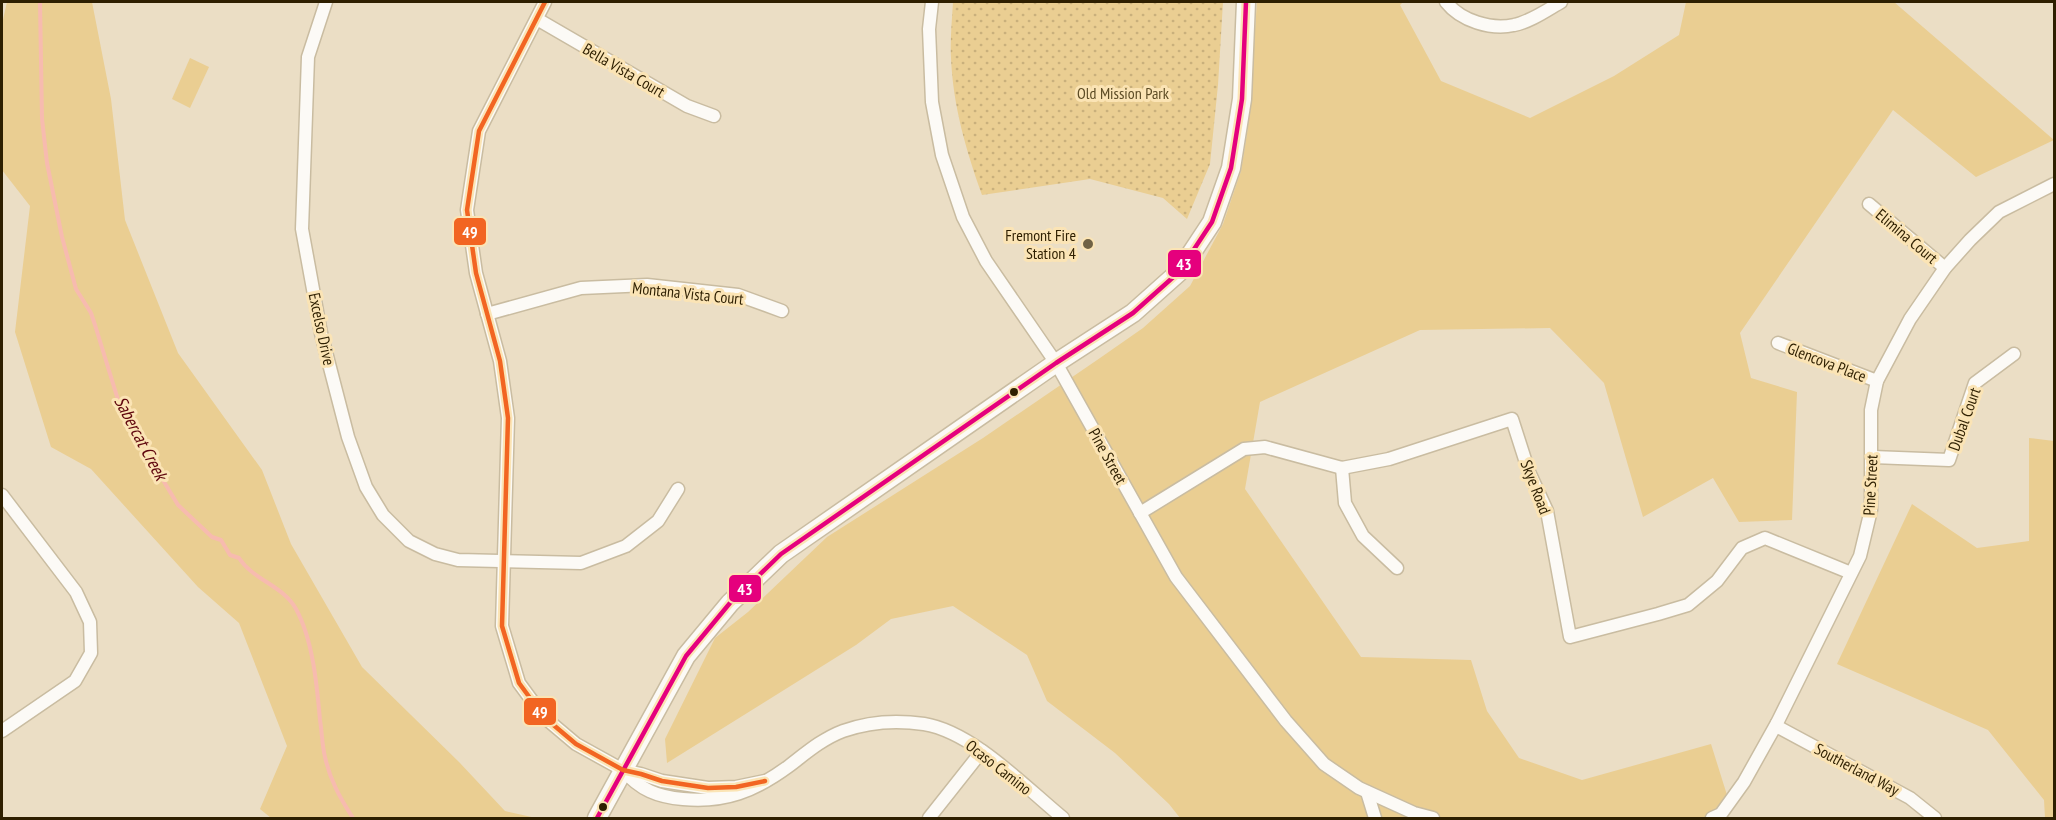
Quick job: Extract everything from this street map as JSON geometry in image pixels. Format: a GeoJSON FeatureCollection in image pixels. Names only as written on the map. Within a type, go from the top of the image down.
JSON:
{"type":"FeatureCollection","features":[{"type":"Feature","properties":{"kind":"main road"},"geometry":{"type":"LineString","coordinates":[[597,819],[686,656],[730,603],[781,554],[1056,363],[1133,313],[1179,272],[1212,222],[1231,168],[1242,99],[1246,2]]}},
{"type":"Feature","properties":{"kind":"street","name":"Excelso Drive"},"geometry":{"type":"LineString","coordinates":[[326,2],[308,57],[302,229],[321,333],[348,437],[366,487],[383,515],[409,541],[435,554],[458,560],[581,563],[626,546],[658,520],[678,489]]}},
{"type":"Feature","properties":{"kind":"street","name":"Ocaso Camino"},"geometry":{"type":"LineString","coordinates":[[545,2],[479,131],[467,210],[476,273],[500,361],[508,418],[502,626],[519,683],[544,717],[576,744],[623,770],[634,783],[649,792],[674,798],[698,800],[733,797],[765,781],[819,743],[842,732],[876,723],[926,725],[946,731],[982,751],[1063,819]]}},
{"type":"Feature","properties":{"kind":"street","name":"Pine Street"},"geometry":{"type":"LineString","coordinates":[[932,2],[929,29],[932,102],[942,155],[963,217],[986,261],[1056,363],[1176,578],[1286,721],[1324,764],[1359,788],[1414,813],[1433,819]]}},
{"type":"Feature","properties":{"kind":"street"},"geometry":{"type":"LineString","coordinates":[[1446,2],[1468,20],[1491,26],[1515,25],[1560,2]]}},
{"type":"Feature","properties":{"kind":"street","name":"Bella Vista Court"},"geometry":{"type":"LineString","coordinates":[[537,19],[687,106],[714,116]]}},
{"type":"Feature","properties":{"kind":"street","name":"Pine Street"},"geometry":{"type":"LineString","coordinates":[[1712,819],[1721,814],[1744,782],[1777,723],[1860,556],[1871,510],[1873,457],[1871,410],[1877,381],[1910,319],[1945,268],[1999,212],[2055,184]]}},
{"type":"Feature","properties":{"kind":"street","name":"Elimina Court"},"geometry":{"type":"LineString","coordinates":[[1869,204],[1945,268]]}},
{"type":"Feature","properties":{"kind":"street","name":"Montana Vista Court"},"geometry":{"type":"LineString","coordinates":[[487,314],[581,288],[647,285],[738,295],[782,310]]}},
{"type":"Feature","properties":{"kind":"street","name":"Glencova Place"},"geometry":{"type":"LineString","coordinates":[[1778,343],[1877,381]]}},
{"type":"Feature","properties":{"kind":"street","name":"Dubal Court"},"geometry":{"type":"LineString","coordinates":[[1873,457],[1949,460],[1975,383],[2014,354]]}},
{"type":"Feature","properties":{"kind":"street","name":"Skye Road"},"geometry":{"type":"LineString","coordinates":[[1140,513],[1244,449],[1264,447],[1342,468],[1389,459],[1512,419],[1529,472],[1547,511],[1570,637],[1688,604],[1717,580],[1743,548],[1765,538],[1851,573]]}},
{"type":"Feature","properties":{"kind":"street"},"geometry":{"type":"LineString","coordinates":[[1342,468],[1345,503],[1363,536],[1397,568]]}},
{"type":"Feature","properties":{"kind":"street"},"geometry":{"type":"LineString","coordinates":[[2,495],[76,592],[90,622],[92,653],[75,681],[2,731]]}},
{"type":"Feature","properties":{"kind":"street","name":"Southerland Way"},"geometry":{"type":"LineString","coordinates":[[1777,723],[1778,727],[1910,798],[1935,819]]}},
{"type":"Feature","properties":{"kind":"street"},"geometry":{"type":"LineString","coordinates":[[929,819],[982,751]]}},
{"type":"Feature","properties":{"kind":"street"},"geometry":{"type":"LineString","coordinates":[[1367,792],[1375,819]]}},
{"type":"Feature","properties":{"kind":"green space"},"geometry":{"type":"Polygon","coordinates":[[[7,2],[92,2],[111,99],[125,220],[178,353],[262,470],[291,544],[362,667],[459,762],[505,811],[536,818],[271,818],[260,809],[287,746],[239,623],[198,587],[91,469],[51,447],[15,332],[30,206],[2,170],[2,24],[7,2]]]}},
{"type":"Feature","properties":{"kind":"green space","name":"Old Mission Park"},"geometry":{"type":"Polygon","coordinates":[[[953,2],[1223,2],[1210,164],[1187,219],[1163,198],[1090,179],[982,195],[966,145],[954,93],[951,51],[953,2]]]}},
{"type":"Feature","properties":{"kind":"green space"},"geometry":{"type":"Polygon","coordinates":[[[1257,2],[1403,2],[1400,5],[1441,81],[1530,118],[1614,76],[1679,35],[1686,2],[1894,2],[2054,140],[1976,177],[1893,110],[1740,333],[1751,378],[1797,392],[1792,520],[1739,522],[1713,478],[1643,517],[1604,383],[1550,328],[1420,330],[1260,402],[1245,489],[1361,657],[1471,660],[1487,711],[1519,758],[1582,780],[1711,744],[1727,795],[1708,818],[1180,818],[1169,804],[1115,753],[1047,701],[1027,655],[953,606],[891,619],[856,645],[667,763],[665,739],[715,638],[748,612],[827,537],[983,438],[1100,358],[1143,328],[1190,286],[1223,224],[1241,171],[1248,127],[1257,2]]]}},
{"type":"Feature","properties":{"kind":"green space"},"geometry":{"type":"Polygon","coordinates":[[[190,58],[209,67],[190,108],[172,99],[190,58]]]}},
{"type":"Feature","properties":{"kind":"green space"},"geometry":{"type":"Polygon","coordinates":[[[2029,438],[2054,441],[2054,818],[2045,818],[2044,800],[1988,730],[1837,664],[1912,504],[1977,548],[2029,541],[2029,438]]]}},
{"type":"Feature","properties":{"kind":"waterway","name":"Sabercat Creek"},"geometry":{"type":"LineString","coordinates":[[40,2],[42,119],[47,163],[62,237],[76,289],[91,313],[119,403],[178,505],[212,537],[221,540],[230,555],[239,558],[252,572],[284,594],[296,609],[302,621],[313,663],[327,765],[336,789],[353,818]]}},
{"type":"Feature","properties":{"kind":"transit line","name":"49"},"geometry":{"type":"LineString","coordinates":[[545,2],[479,131],[467,210],[476,273],[500,361],[508,418],[502,626],[519,683],[544,717],[576,744],[623,770],[662,781],[708,788],[736,787],[765,781]]}},
{"type":"Feature","properties":{"kind":"transit line","name":"43"},"geometry":{"type":"LineString","coordinates":[[597,818],[686,656],[730,603],[781,554],[1056,363],[1133,313],[1179,272],[1212,222],[1231,168],[1242,99],[1246,2]]}},
{"type":"Feature","properties":{"kind":"place","name":"Fremont Fire Station 4"},"geometry":{"type":"Point","coordinates":[1088,244]}}]}
